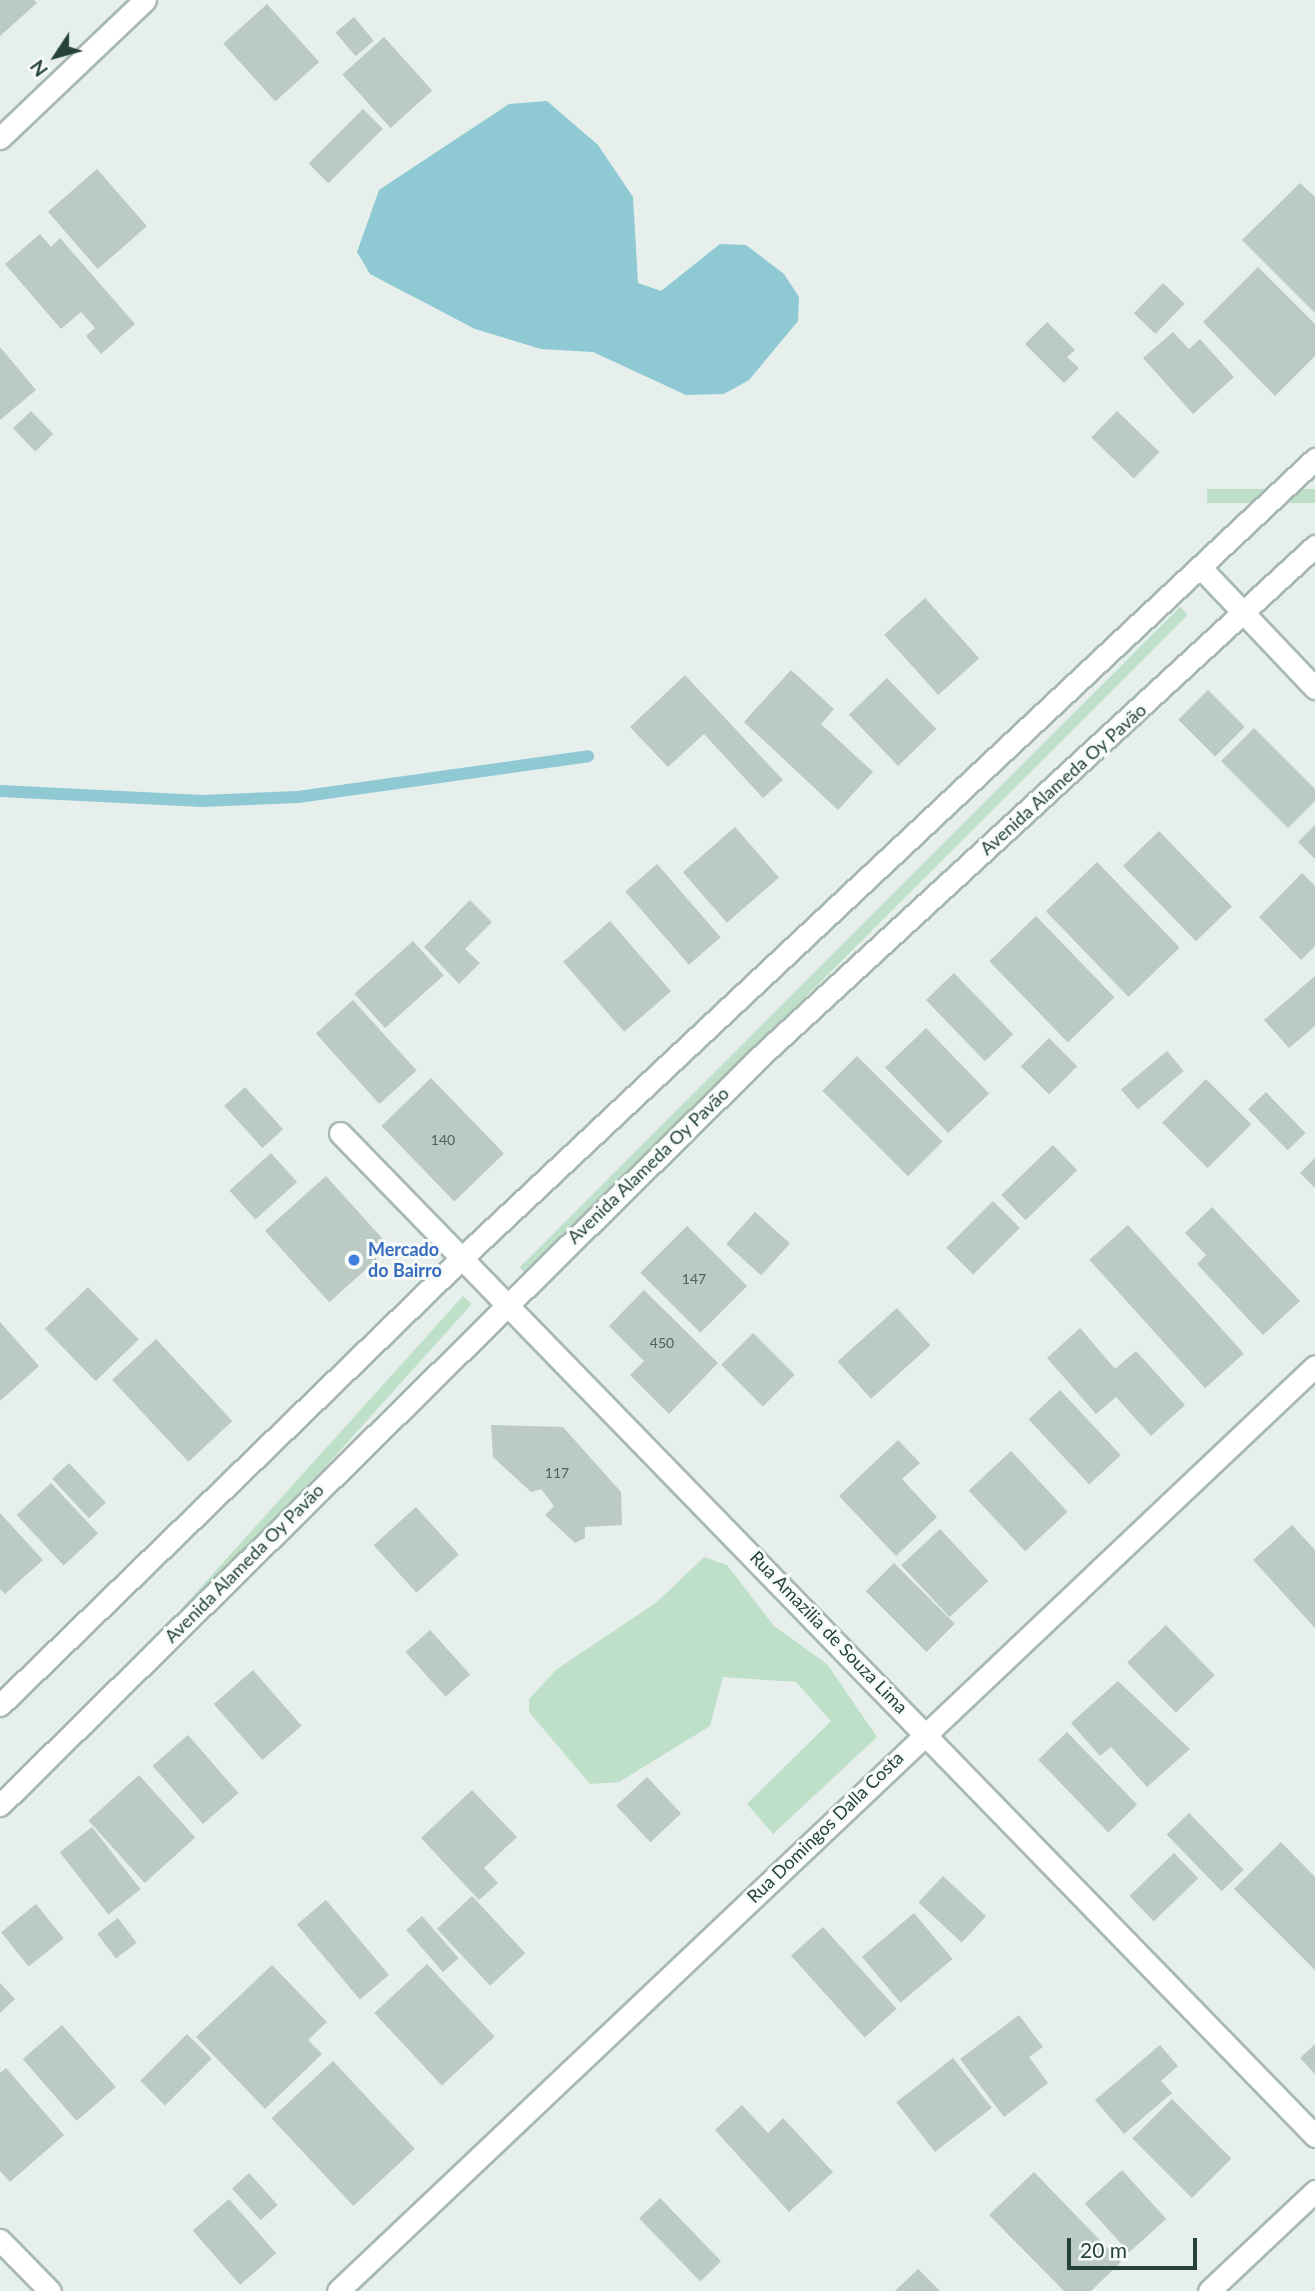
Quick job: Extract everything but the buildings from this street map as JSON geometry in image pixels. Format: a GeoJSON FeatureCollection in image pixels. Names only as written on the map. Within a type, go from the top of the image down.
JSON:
{"type":"FeatureCollection","features":[{"type":"Feature","properties":{"kind":"street"},"geometry":{"type":"LineString","coordinates":[[0,138],[145,0]]}},
{"type":"Feature","properties":{"kind":"street"},"geometry":{"type":"LineString","coordinates":[[0,1705],[465,1255],[1315,459]]}},
{"type":"Feature","properties":{"kind":"street","name":"Avenida Alameda Oy Pavão"},"geometry":{"type":"LineString","coordinates":[[0,1804],[508,1300],[767,1049],[1315,546]]}},
{"type":"Feature","properties":{"kind":"street"},"geometry":{"type":"LineString","coordinates":[[1200,567],[1315,688]]}},
{"type":"Feature","properties":{"kind":"street","name":"Rua Amazilia de Souza Lima"},"geometry":{"type":"LineString","coordinates":[[340,1133],[465,1255],[1315,2136]]}},
{"type":"Feature","properties":{"kind":"street","name":"Rua Domingos Dalla Costa"},"geometry":{"type":"LineString","coordinates":[[338,2291],[925,1732],[1315,1366]]}},
{"type":"Feature","properties":{"kind":"street"},"geometry":{"type":"LineString","coordinates":[[1209,2291],[1315,2191]]}},
{"type":"Feature","properties":{"kind":"street"},"geometry":{"type":"LineString","coordinates":[[0,2240],[50,2291]]}},
{"type":"Feature","properties":{"kind":"green space"},"geometry":{"type":"Polygon","coordinates":[[[1207,489],[1315,489],[1315,503],[1207,503],[1207,489]]]}},
{"type":"Feature","properties":{"kind":"green space"},"geometry":{"type":"Polygon","coordinates":[[[1180,607],[1188,615],[527,1275],[520,1267],[1180,607]]]}},
{"type":"Feature","properties":{"kind":"green space"},"geometry":{"type":"Polygon","coordinates":[[[463,1296],[472,1304],[40,1784],[31,1776],[463,1296]]]}},
{"type":"Feature","properties":{"kind":"green space"},"geometry":{"type":"Polygon","coordinates":[[[704,1557],[727,1565],[774,1626],[827,1664],[877,1737],[773,1834],[747,1804],[831,1721],[796,1682],[723,1677],[710,1726],[619,1782],[590,1784],[529,1712],[529,1699],[557,1669],[657,1602],[704,1557]]]}},
{"type":"Feature","properties":{"kind":"water"},"geometry":{"type":"Polygon","coordinates":[[[547,101],[598,145],[633,197],[638,283],[661,291],[720,244],[746,245],[784,274],[799,297],[798,321],[749,380],[724,394],[686,395],[593,352],[541,349],[475,329],[370,274],[357,252],[379,190],[509,104],[547,101]]]}},
{"type":"Feature","properties":{"kind":"waterway"},"geometry":{"type":"LineString","coordinates":[[0,791],[203,801],[298,797],[588,756]]}},
{"type":"Feature","properties":{"kind":"place","name":"Mercado do Bairro"},"geometry":{"type":"Point","coordinates":[354,1260]}}]}
